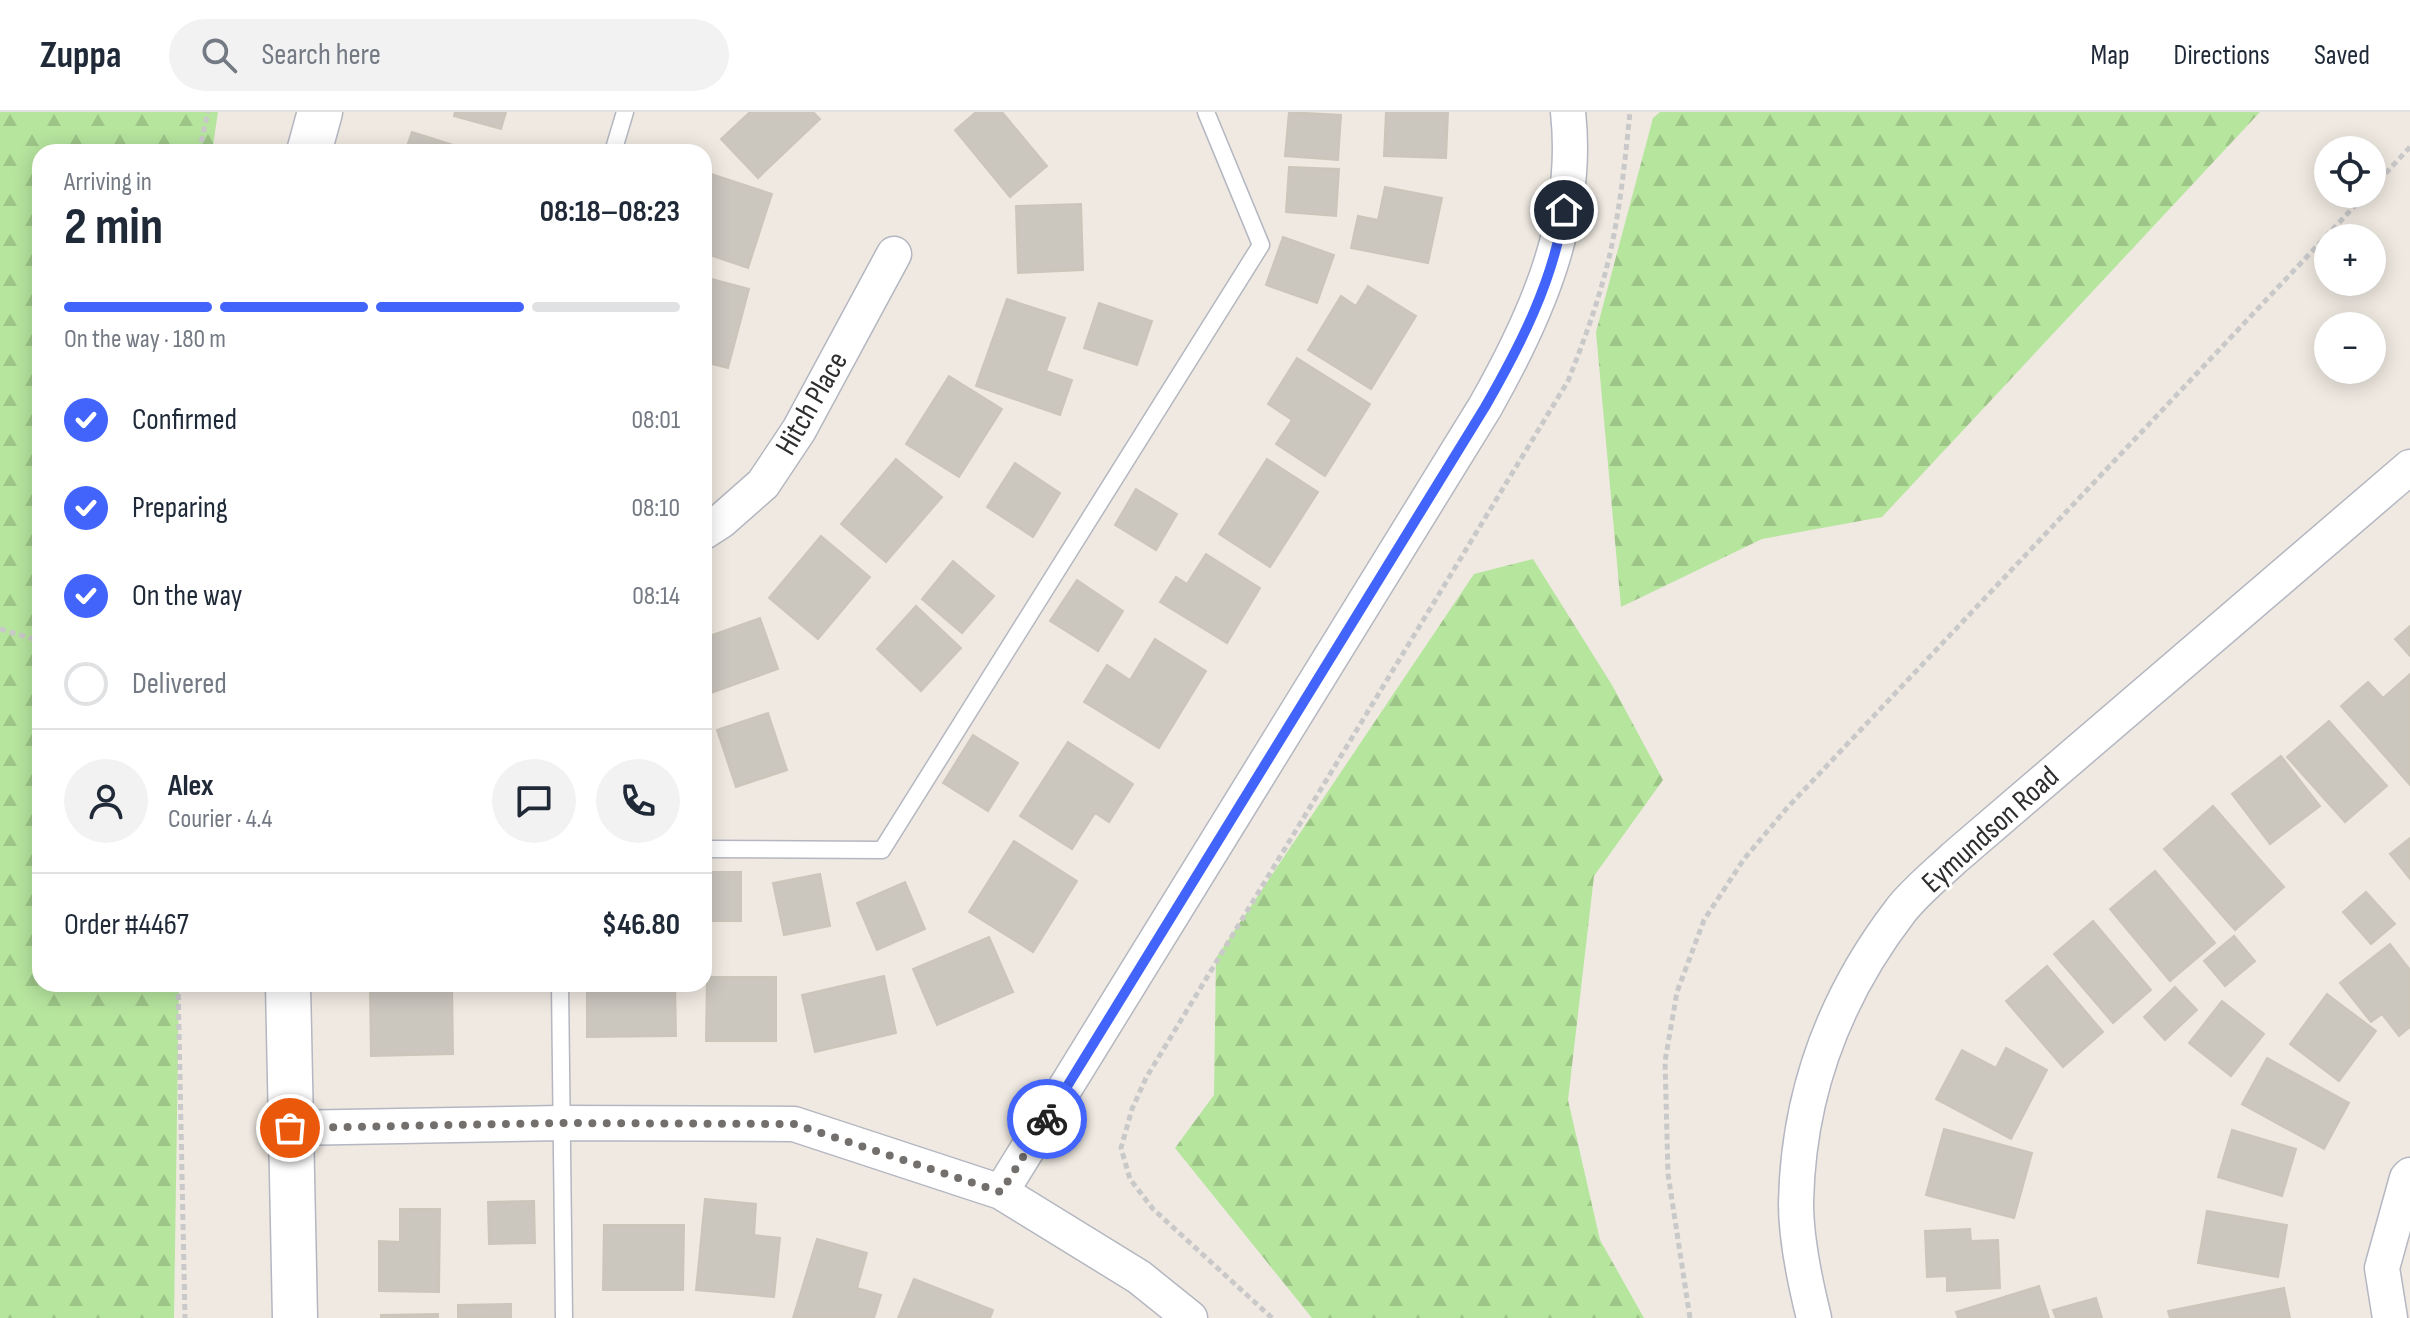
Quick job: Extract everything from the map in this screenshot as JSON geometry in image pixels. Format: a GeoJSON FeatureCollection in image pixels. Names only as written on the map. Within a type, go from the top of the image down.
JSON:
{"type":"FeatureCollection","features":[{"type":"Feature","properties":{"kind":"street"},"geometry":{"type":"LineString","coordinates":[[311,144],[320,112]]}},
{"type":"Feature","properties":{"kind":"street"},"geometry":{"type":"LineString","coordinates":[[1001,1192],[1510,363],[1541,295],[1560,236],[1568,184],[1568,112]]}},
{"type":"Feature","properties":{"kind":"street","name":"Hitch Place"},"geometry":{"type":"LineString","coordinates":[[712,527],[763,484],[799,430],[894,254]]}},
{"type":"Feature","properties":{"kind":"street","name":"Eymundson Road"},"geometry":{"type":"LineString","coordinates":[[1814,1318],[1805,1280],[1796,1206],[1802,1127],[1822,1048],[1860,970],[1903,907],[1954,858],[2410,467]]}},
{"type":"Feature","properties":{"kind":"street"},"geometry":{"type":"LineString","coordinates":[[288,992],[295,1318]]}},
{"type":"Feature","properties":{"kind":"street"},"geometry":{"type":"LineString","coordinates":[[290,1128],[561,1123],[794,1124],[1001,1192],[1139,1277],[1190,1318]]}},
{"type":"Feature","properties":{"kind":"street"},"geometry":{"type":"LineString","coordinates":[[2390,1318],[2382,1268],[2410,1175]]}},
{"type":"Feature","properties":{"kind":"lane"},"geometry":{"type":"LineString","coordinates":[[615,144],[625,112]]}},
{"type":"Feature","properties":{"kind":"lane"},"geometry":{"type":"LineString","coordinates":[[712,849],[882,850],[1261,245],[1206,112]]}},
{"type":"Feature","properties":{"kind":"lane"},"geometry":{"type":"LineString","coordinates":[[560,992],[564,1318]]}},
{"type":"Feature","properties":{"kind":"path"},"geometry":{"type":"LineString","coordinates":[[201,144],[208,112]]}},
{"type":"Feature","properties":{"kind":"path"},"geometry":{"type":"LineString","coordinates":[[1272,1318],[1153,1209],[1130,1179],[1121,1148],[1125,1130],[1146,1078],[1568,381],[1587,334],[1609,259],[1630,112]]}},
{"type":"Feature","properties":{"kind":"path"},"geometry":{"type":"LineString","coordinates":[[2386,173],[2410,147]]}},
{"type":"Feature","properties":{"kind":"path"},"geometry":{"type":"LineString","coordinates":[[1690,1318],[1668,1174],[1665,1061],[1677,992],[1704,920],[1744,859],[1787,808],[2353,208]]}},
{"type":"Feature","properties":{"kind":"path"},"geometry":{"type":"LineString","coordinates":[[0,629],[32,639]]}},
{"type":"Feature","properties":{"kind":"path"},"geometry":{"type":"LineString","coordinates":[[178,992],[185,1318]]}},
{"type":"Feature","properties":{"kind":"green space"},"geometry":{"type":"Polygon","coordinates":[[[0,112],[218,112],[213,144],[32,144],[32,992],[179,992],[174,1318],[0,1318],[0,112]]]}},
{"type":"Feature","properties":{"kind":"green space"},"geometry":{"type":"Polygon","coordinates":[[[1660,112],[2260,112],[1882,517],[1762,539],[1621,607],[1596,332],[1653,118],[1660,112]]]}},
{"type":"Feature","properties":{"kind":"green space"},"geometry":{"type":"Polygon","coordinates":[[[1533,559],[1612,685],[1663,780],[1594,876],[1568,1100],[1600,1240],[1644,1318],[1312,1318],[1175,1148],[1214,1095],[1216,958],[1474,574],[1533,559]]]}},
{"type":"Feature","properties":{"kind":"building"},"geometry":{"type":"Polygon","coordinates":[[[455,112],[506,112],[501,129],[454,116],[455,112]]]}},
{"type":"Feature","properties":{"kind":"building"},"geometry":{"type":"Polygon","coordinates":[[[750,112],[813,112],[820,119],[758,178],[721,139],[750,112]]]}},
{"type":"Feature","properties":{"kind":"building"},"geometry":{"type":"Polygon","coordinates":[[[976,112],[1002,112],[1047,166],[1010,197],[955,130],[976,112]]]}},
{"type":"Feature","properties":{"kind":"building"},"geometry":{"type":"Polygon","coordinates":[[[1289,112],[1341,115],[1338,160],[1285,156],[1289,112]]]}},
{"type":"Feature","properties":{"kind":"building"},"geometry":{"type":"Polygon","coordinates":[[[1386,112],[1448,112],[1446,158],[1384,156],[1386,112]]]}},
{"type":"Feature","properties":{"kind":"building"},"geometry":{"type":"Polygon","coordinates":[[[412,132],[450,144],[408,144],[412,132]]]}},
{"type":"Feature","properties":{"kind":"building"},"geometry":{"type":"Polygon","coordinates":[[[1289,167],[1339,169],[1336,216],[1286,212],[1289,167]]]}},
{"type":"Feature","properties":{"kind":"building"},"geometry":{"type":"Polygon","coordinates":[[[712,174],[772,194],[748,268],[712,256],[712,174]]]}},
{"type":"Feature","properties":{"kind":"building"},"geometry":{"type":"Polygon","coordinates":[[[1385,187],[1442,198],[1428,263],[1351,248],[1358,216],[1378,220],[1385,187]]]}},
{"type":"Feature","properties":{"kind":"building"},"geometry":{"type":"Polygon","coordinates":[[[1081,204],[1083,270],[1018,273],[1016,206],[1081,204]]]}},
{"type":"Feature","properties":{"kind":"building"},"geometry":{"type":"Polygon","coordinates":[[[1283,237],[1334,255],[1317,303],[1266,285],[1283,237]]]}},
{"type":"Feature","properties":{"kind":"building"},"geometry":{"type":"Polygon","coordinates":[[[712,279],[749,289],[728,368],[712,364],[712,279]]]}},
{"type":"Feature","properties":{"kind":"building"},"geometry":{"type":"Polygon","coordinates":[[[1368,286],[1416,316],[1371,389],[1308,350],[1341,296],[1356,306],[1368,286]]]}},
{"type":"Feature","properties":{"kind":"building"},"geometry":{"type":"Polygon","coordinates":[[[1007,299],[1065,318],[1046,371],[1072,380],[1060,415],[976,386],[1007,299]]]}},
{"type":"Feature","properties":{"kind":"building"},"geometry":{"type":"Polygon","coordinates":[[[1099,303],[1152,321],[1137,365],[1084,348],[1099,303]]]}},
{"type":"Feature","properties":{"kind":"building"},"geometry":{"type":"Polygon","coordinates":[[[1297,358],[1370,404],[1325,476],[1276,444],[1292,420],[1268,404],[1297,358]]]}},
{"type":"Feature","properties":{"kind":"building"},"geometry":{"type":"Polygon","coordinates":[[[949,376],[1002,409],[959,477],[906,444],[949,376]]]}},
{"type":"Feature","properties":{"kind":"building"},"geometry":{"type":"Polygon","coordinates":[[[896,459],[942,497],[886,562],[841,524],[896,459]]]}},
{"type":"Feature","properties":{"kind":"building"},"geometry":{"type":"Polygon","coordinates":[[[1267,459],[1318,492],[1270,567],[1219,534],[1267,459]]]}},
{"type":"Feature","properties":{"kind":"building"},"geometry":{"type":"Polygon","coordinates":[[[1015,463],[1060,493],[1033,537],[987,507],[1015,463]]]}},
{"type":"Feature","properties":{"kind":"building"},"geometry":{"type":"Polygon","coordinates":[[[1136,489],[1177,514],[1156,550],[1115,525],[1136,489]]]}},
{"type":"Feature","properties":{"kind":"building"},"geometry":{"type":"Polygon","coordinates":[[[821,536],[870,577],[818,639],[769,598],[821,536]]]}},
{"type":"Feature","properties":{"kind":"building"},"geometry":{"type":"Polygon","coordinates":[[[1206,554],[1260,588],[1227,643],[1160,602],[1176,577],[1187,584],[1206,554]]]}},
{"type":"Feature","properties":{"kind":"building"},"geometry":{"type":"Polygon","coordinates":[[[953,561],[994,596],[962,633],[922,599],[953,561]]]}},
{"type":"Feature","properties":{"kind":"building"},"geometry":{"type":"Polygon","coordinates":[[[1077,580],[1123,611],[1098,651],[1050,621],[1077,580]]]}},
{"type":"Feature","properties":{"kind":"building"},"geometry":{"type":"Polygon","coordinates":[[[916,606],[961,648],[921,691],[877,649],[916,606]]]}},
{"type":"Feature","properties":{"kind":"building"},"geometry":{"type":"Polygon","coordinates":[[[760,618],[778,669],[712,693],[712,635],[760,618]]]}},
{"type":"Feature","properties":{"kind":"building"},"geometry":{"type":"Polygon","coordinates":[[[2410,626],[2410,656],[2395,639],[2410,626]]]}},
{"type":"Feature","properties":{"kind":"building"},"geometry":{"type":"Polygon","coordinates":[[[1155,639],[1206,671],[1159,748],[1084,702],[1107,665],[1130,680],[1155,639]]]}},
{"type":"Feature","properties":{"kind":"building"},"geometry":{"type":"Polygon","coordinates":[[[2410,674],[2410,785],[2341,706],[2368,682],[2383,698],[2410,674]]]}},
{"type":"Feature","properties":{"kind":"building"},"geometry":{"type":"Polygon","coordinates":[[[768,713],[787,770],[736,787],[717,730],[768,713]]]}},
{"type":"Feature","properties":{"kind":"building"},"geometry":{"type":"Polygon","coordinates":[[[2329,721],[2387,786],[2345,822],[2287,757],[2329,721]]]}},
{"type":"Feature","properties":{"kind":"building"},"geometry":{"type":"Polygon","coordinates":[[[973,735],[1018,763],[988,811],[943,783],[973,735]]]}},
{"type":"Feature","properties":{"kind":"building"},"geometry":{"type":"Polygon","coordinates":[[[1068,742],[1133,784],[1109,822],[1095,813],[1072,849],[1020,816],[1068,742]]]}},
{"type":"Feature","properties":{"kind":"building"},"geometry":{"type":"Polygon","coordinates":[[[2281,756],[2320,806],[2270,844],[2232,794],[2281,756]]]}},
{"type":"Feature","properties":{"kind":"building"},"geometry":{"type":"Polygon","coordinates":[[[2213,806],[2284,887],[2235,930],[2164,849],[2213,806]]]}},
{"type":"Feature","properties":{"kind":"building"},"geometry":{"type":"Polygon","coordinates":[[[2410,838],[2410,879],[2390,854],[2410,838]]]}},
{"type":"Feature","properties":{"kind":"building"},"geometry":{"type":"Polygon","coordinates":[[[1014,841],[1077,881],[1033,952],[969,912],[1014,841]]]}},
{"type":"Feature","properties":{"kind":"building"},"geometry":{"type":"Polygon","coordinates":[[[2155,871],[2215,943],[2170,981],[2110,909],[2155,871]]]}},
{"type":"Feature","properties":{"kind":"building"},"geometry":{"type":"Polygon","coordinates":[[[712,872],[741,872],[741,921],[712,921],[712,872]]]}},
{"type":"Feature","properties":{"kind":"building"},"geometry":{"type":"Polygon","coordinates":[[[820,874],[830,926],[784,935],[773,883],[820,874]]]}},
{"type":"Feature","properties":{"kind":"building"},"geometry":{"type":"Polygon","coordinates":[[[905,882],[925,929],[877,950],[857,903],[905,882]]]}},
{"type":"Feature","properties":{"kind":"building"},"geometry":{"type":"Polygon","coordinates":[[[2366,892],[2395,924],[2371,944],[2343,912],[2366,892]]]}},
{"type":"Feature","properties":{"kind":"building"},"geometry":{"type":"Polygon","coordinates":[[[2093,921],[2151,990],[2113,1023],[2054,954],[2093,921]]]}},
{"type":"Feature","properties":{"kind":"building"},"geometry":{"type":"Polygon","coordinates":[[[2234,936],[2255,961],[2225,986],[2204,961],[2234,936]]]}},
{"type":"Feature","properties":{"kind":"building"},"geometry":{"type":"Polygon","coordinates":[[[989,937],[1013,992],[937,1025],[913,969],[989,937]]]}},
{"type":"Feature","properties":{"kind":"building"},"geometry":{"type":"Polygon","coordinates":[[[2390,944],[2410,970],[2410,1027],[2399,1036],[2382,1014],[2371,1022],[2340,983],[2390,944]]]}},
{"type":"Feature","properties":{"kind":"building"},"geometry":{"type":"Polygon","coordinates":[[[2047,966],[2103,1032],[2063,1067],[2006,1001],[2047,966]]]}},
{"type":"Feature","properties":{"kind":"building"},"geometry":{"type":"Polygon","coordinates":[[[884,976],[896,1033],[815,1052],[802,995],[884,976]]]}},
{"type":"Feature","properties":{"kind":"building"},"geometry":{"type":"Polygon","coordinates":[[[712,977],[776,977],[776,1041],[706,1041],[707,992],[712,992],[712,977]]]}},
{"type":"Feature","properties":{"kind":"building"},"geometry":{"type":"Polygon","coordinates":[[[2175,987],[2197,1010],[2165,1040],[2144,1017],[2175,987]]]}},
{"type":"Feature","properties":{"kind":"building"},"geometry":{"type":"Polygon","coordinates":[[[370,992],[452,992],[453,1054],[371,1056],[370,992]]]}},
{"type":"Feature","properties":{"kind":"building"},"geometry":{"type":"Polygon","coordinates":[[[587,992],[675,992],[676,1036],[587,1037],[587,992]]]}},
{"type":"Feature","properties":{"kind":"building"},"geometry":{"type":"Polygon","coordinates":[[[2327,994],[2376,1031],[2339,1081],[2290,1044],[2327,994]]]}},
{"type":"Feature","properties":{"kind":"building"},"geometry":{"type":"Polygon","coordinates":[[[2222,1001],[2264,1034],[2231,1076],[2189,1043],[2222,1001]]]}},
{"type":"Feature","properties":{"kind":"building"},"geometry":{"type":"Polygon","coordinates":[[[2006,1048],[2047,1070],[2011,1139],[1936,1099],[1962,1050],[1996,1068],[2006,1048]]]}},
{"type":"Feature","properties":{"kind":"building"},"geometry":{"type":"Polygon","coordinates":[[[2267,1058],[2349,1103],[2324,1149],[2242,1104],[2267,1058]]]}},
{"type":"Feature","properties":{"kind":"building"},"geometry":{"type":"Polygon","coordinates":[[[1944,1129],[2032,1153],[2014,1218],[1926,1195],[1944,1129]]]}},
{"type":"Feature","properties":{"kind":"building"},"geometry":{"type":"Polygon","coordinates":[[[2232,1130],[2296,1149],[2282,1196],[2218,1177],[2232,1130]]]}},
{"type":"Feature","properties":{"kind":"building"},"geometry":{"type":"Polygon","coordinates":[[[705,1199],[756,1204],[754,1235],[780,1238],[774,1297],[696,1290],[705,1199]]]}},
{"type":"Feature","properties":{"kind":"building"},"geometry":{"type":"Polygon","coordinates":[[[534,1201],[535,1243],[489,1244],[488,1202],[534,1201]]]}},
{"type":"Feature","properties":{"kind":"building"},"geometry":{"type":"Polygon","coordinates":[[[400,1209],[440,1209],[439,1292],[379,1291],[379,1241],[400,1242],[400,1209]]]}},
{"type":"Feature","properties":{"kind":"building"},"geometry":{"type":"Polygon","coordinates":[[[2207,1211],[2287,1225],[2278,1277],[2198,1263],[2207,1211]]]}},
{"type":"Feature","properties":{"kind":"building"},"geometry":{"type":"Polygon","coordinates":[[[604,1225],[684,1225],[683,1290],[603,1290],[604,1225]]]}},
{"type":"Feature","properties":{"kind":"building"},"geometry":{"type":"Polygon","coordinates":[[[1970,1229],[1971,1241],[1998,1240],[2000,1288],[1947,1291],[1947,1276],[1927,1277],[1925,1231],[1970,1229]]]}},
{"type":"Feature","properties":{"kind":"building"},"geometry":{"type":"Polygon","coordinates":[[[817,1239],[867,1253],[857,1288],[881,1295],[874,1318],[793,1318],[817,1239]]]}},
{"type":"Feature","properties":{"kind":"building"},"geometry":{"type":"Polygon","coordinates":[[[914,1279],[993,1310],[990,1318],[898,1318],[914,1279]]]}},
{"type":"Feature","properties":{"kind":"building"},"geometry":{"type":"Polygon","coordinates":[[[2039,1286],[2049,1318],[1958,1318],[1956,1312],[2039,1286]]]}},
{"type":"Feature","properties":{"kind":"building"},"geometry":{"type":"Polygon","coordinates":[[[2284,1288],[2290,1318],[2170,1318],[2168,1311],[2284,1288]]]}},
{"type":"Feature","properties":{"kind":"building"},"geometry":{"type":"Polygon","coordinates":[[[2096,1298],[2102,1318],[2056,1318],[2053,1310],[2096,1298]]]}},
{"type":"Feature","properties":{"kind":"building"},"geometry":{"type":"Polygon","coordinates":[[[511,1304],[511,1318],[458,1318],[458,1305],[511,1304]]]}},
{"type":"Feature","properties":{"kind":"building"},"geometry":{"type":"Polygon","coordinates":[[[438,1314],[438,1318],[381,1318],[381,1315],[438,1314]]]}},
{"type":"Feature","properties":{"kind":"way so far"},"geometry":{"type":"LineString","coordinates":[[290,1128],[561,1123],[794,1124],[1001,1192],[1047,1119]]}},
{"type":"Feature","properties":{"kind":"route"},"geometry":{"type":"LineString","coordinates":[[1047,1119],[1485,407],[1510,363],[1541,295],[1560,236],[1564,210]]}}]}
